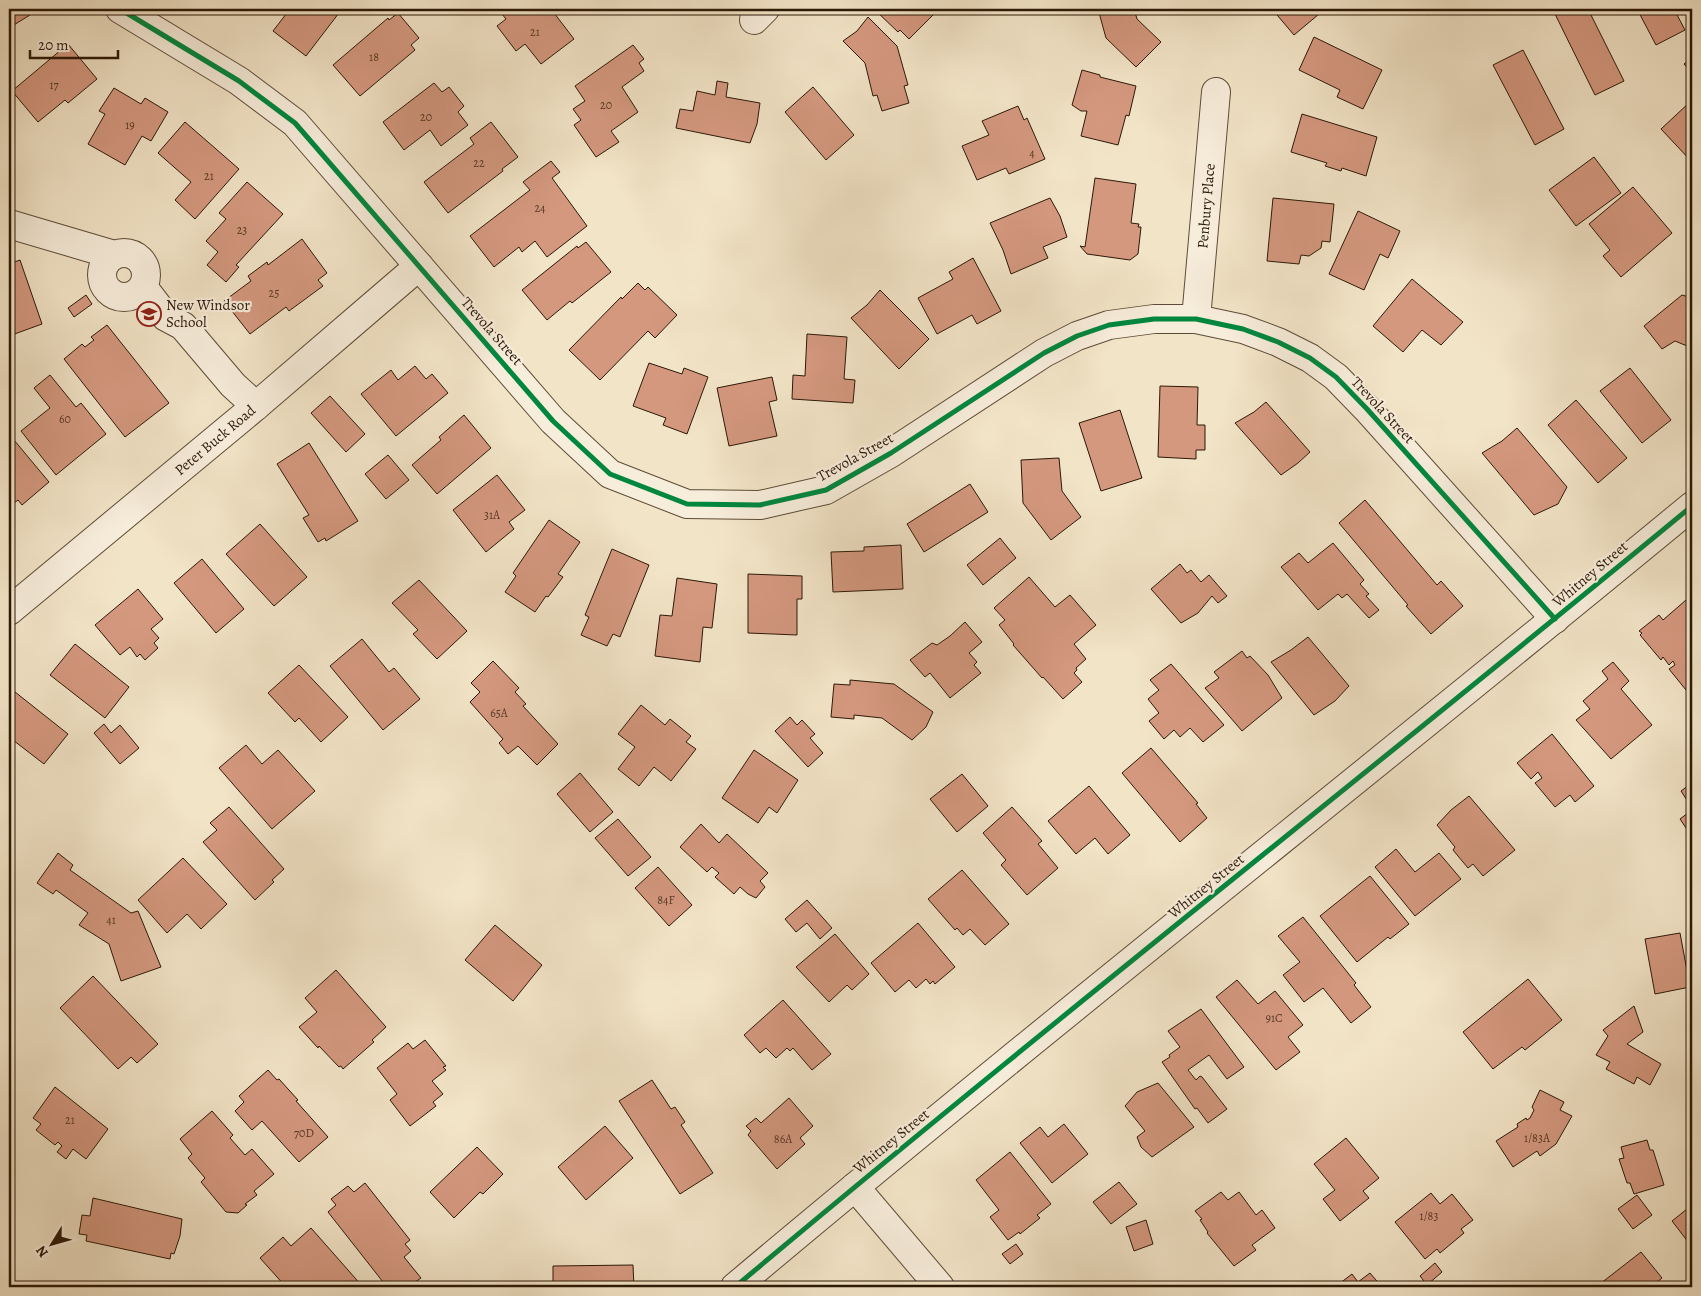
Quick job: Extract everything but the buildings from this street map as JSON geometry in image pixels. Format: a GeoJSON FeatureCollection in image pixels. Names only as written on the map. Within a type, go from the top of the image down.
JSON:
{"type":"FeatureCollection","features":[{"type":"Feature","properties":{"kind":"street","name":"Trevola Street"},"geometry":{"type":"LineString","coordinates":[[120,9],[239,81],[295,123],[553,421],[610,474],[688,504],[760,505],[826,490],[891,452],[1044,353],[1077,336],[1110,325],[1154,319],[1196,319],[1243,329],[1278,342],[1310,358],[1336,377],[1556,619]]}},
{"type":"Feature","properties":{"kind":"street","name":"Penbury Place"},"geometry":{"type":"LineString","coordinates":[[1196,319],[1216,92]]}},
{"type":"Feature","properties":{"kind":"street"},"geometry":{"type":"LineString","coordinates":[[9,224],[114,255],[108,259],[102,272],[105,287],[116,296],[131,296],[142,288],[166,317],[183,326],[233,385],[256,406]]}},
{"type":"Feature","properties":{"kind":"street","name":"Peter Buck Road"},"geometry":{"type":"LineString","coordinates":[[9,611],[256,406],[419,266]]}},
{"type":"Feature","properties":{"kind":"street","name":"Whitney Street"},"geometry":{"type":"LineString","coordinates":[[735,1287],[855,1186],[1556,619],[1692,506]]}},
{"type":"Feature","properties":{"kind":"street"},"geometry":{"type":"LineString","coordinates":[[855,1186],[940,1287]]}},
{"type":"Feature","properties":{"kind":"cycle path"},"geometry":{"type":"LineString","coordinates":[[120,9],[239,81],[295,123],[553,421],[610,474],[687,504],[760,505],[826,490],[891,453],[1044,353],[1077,336],[1109,325],[1154,319],[1196,319],[1243,329],[1278,342],[1310,358],[1336,377],[1367,409],[1555,619]]}},
{"type":"Feature","properties":{"kind":"cycle path"},"geometry":{"type":"LineString","coordinates":[[735,1287],[973,1090],[1692,506]]}},
{"type":"Feature","properties":{"kind":"place","name":"New Windsor School"},"geometry":{"type":"Point","coordinates":[149,314]}}]}
